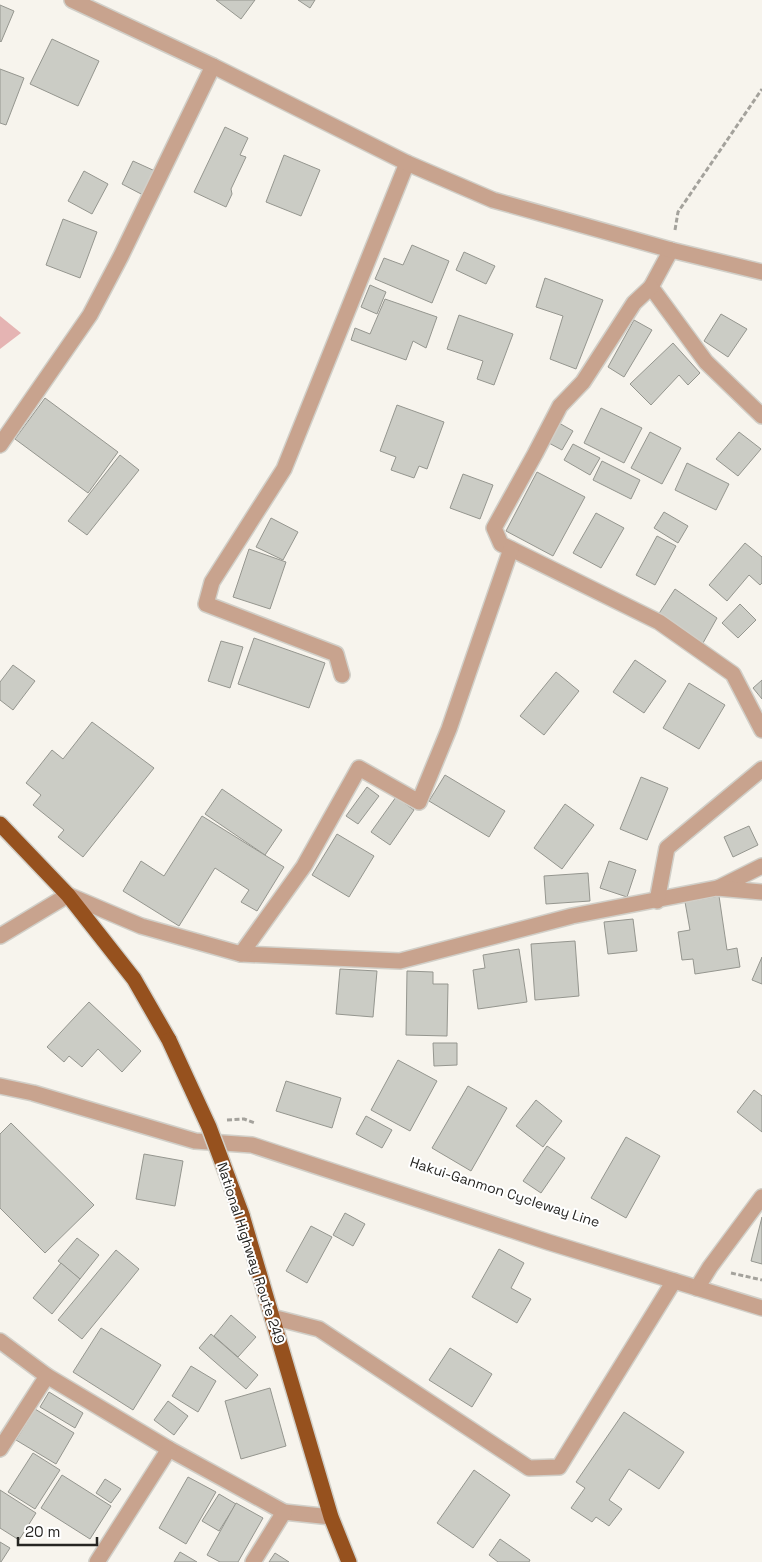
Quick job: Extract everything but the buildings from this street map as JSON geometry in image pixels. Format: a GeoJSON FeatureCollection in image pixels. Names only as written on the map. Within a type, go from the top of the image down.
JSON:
{"type":"FeatureCollection","features":[{"type":"Feature","properties":{"kind":"highway","name":"National Highway Route 249"},"geometry":{"type":"LineString","coordinates":[[0,824],[68,895],[134,979],[169,1040],[209,1127],[242,1215],[331,1517],[349,1562]]}},
{"type":"Feature","properties":{"kind":"street"},"geometry":{"type":"LineString","coordinates":[[73,0],[213,66],[407,164],[493,200],[671,250],[762,272]]}},
{"type":"Feature","properties":{"kind":"street"},"geometry":{"type":"LineString","coordinates":[[0,444],[90,315],[121,256],[213,66]]}},
{"type":"Feature","properties":{"kind":"street"},"geometry":{"type":"LineString","coordinates":[[342,675],[336,654],[206,604],[212,582],[284,469],[407,164]]}},
{"type":"Feature","properties":{"kind":"street"},"geometry":{"type":"LineString","coordinates":[[671,250],[651,287],[634,303],[583,382],[560,406],[494,528],[501,544],[658,622],[733,674],[762,730]]}},
{"type":"Feature","properties":{"kind":"street"},"geometry":{"type":"LineString","coordinates":[[651,287],[706,362],[762,416]]}},
{"type":"Feature","properties":{"kind":"street"},"geometry":{"type":"LineString","coordinates":[[241,954],[304,866],[359,768],[419,802],[449,729],[512,549]]}},
{"type":"Feature","properties":{"kind":"street"},"geometry":{"type":"LineString","coordinates":[[656,901],[667,848],[762,769]]}},
{"type":"Feature","properties":{"kind":"street"},"geometry":{"type":"LineString","coordinates":[[0,936],[68,895],[141,926],[241,954],[400,961],[572,916],[717,888],[762,866]]}},
{"type":"Feature","properties":{"kind":"street"},"geometry":{"type":"LineString","coordinates":[[717,888],[762,892]]}},
{"type":"Feature","properties":{"kind":"street"},"geometry":{"type":"LineString","coordinates":[[0,1086],[33,1093],[195,1141],[252,1145],[548,1242],[762,1308]]}},
{"type":"Feature","properties":{"kind":"street"},"geometry":{"type":"LineString","coordinates":[[697,1288],[710,1267],[760,1202]]}},
{"type":"Feature","properties":{"kind":"street"},"geometry":{"type":"LineString","coordinates":[[272,1318],[319,1329],[529,1468],[559,1467],[674,1281]]}},
{"type":"Feature","properties":{"kind":"street"},"geometry":{"type":"LineString","coordinates":[[0,1341],[48,1376],[169,1449],[284,1512],[331,1517]]}},
{"type":"Feature","properties":{"kind":"street"},"geometry":{"type":"LineString","coordinates":[[0,1449],[48,1376]]}},
{"type":"Feature","properties":{"kind":"street"},"geometry":{"type":"LineString","coordinates":[[97,1562],[169,1449]]}},
{"type":"Feature","properties":{"kind":"street"},"geometry":{"type":"LineString","coordinates":[[253,1562],[284,1512]]}},
{"type":"Feature","properties":{"kind":"path"},"geometry":{"type":"LineString","coordinates":[[671,250],[678,212],[762,89]]}},
{"type":"Feature","properties":{"kind":"path"},"geometry":{"type":"LineString","coordinates":[[244,1119],[262,1125]]}},
{"type":"Feature","properties":{"kind":"path"},"geometry":{"type":"LineString","coordinates":[[710,1267],[762,1280]]}},
{"type":"Feature","properties":{"kind":"shaded area"},"geometry":{"type":"Polygon","coordinates":[[[0,316],[21,333],[0,349],[0,316]]]}}]}
